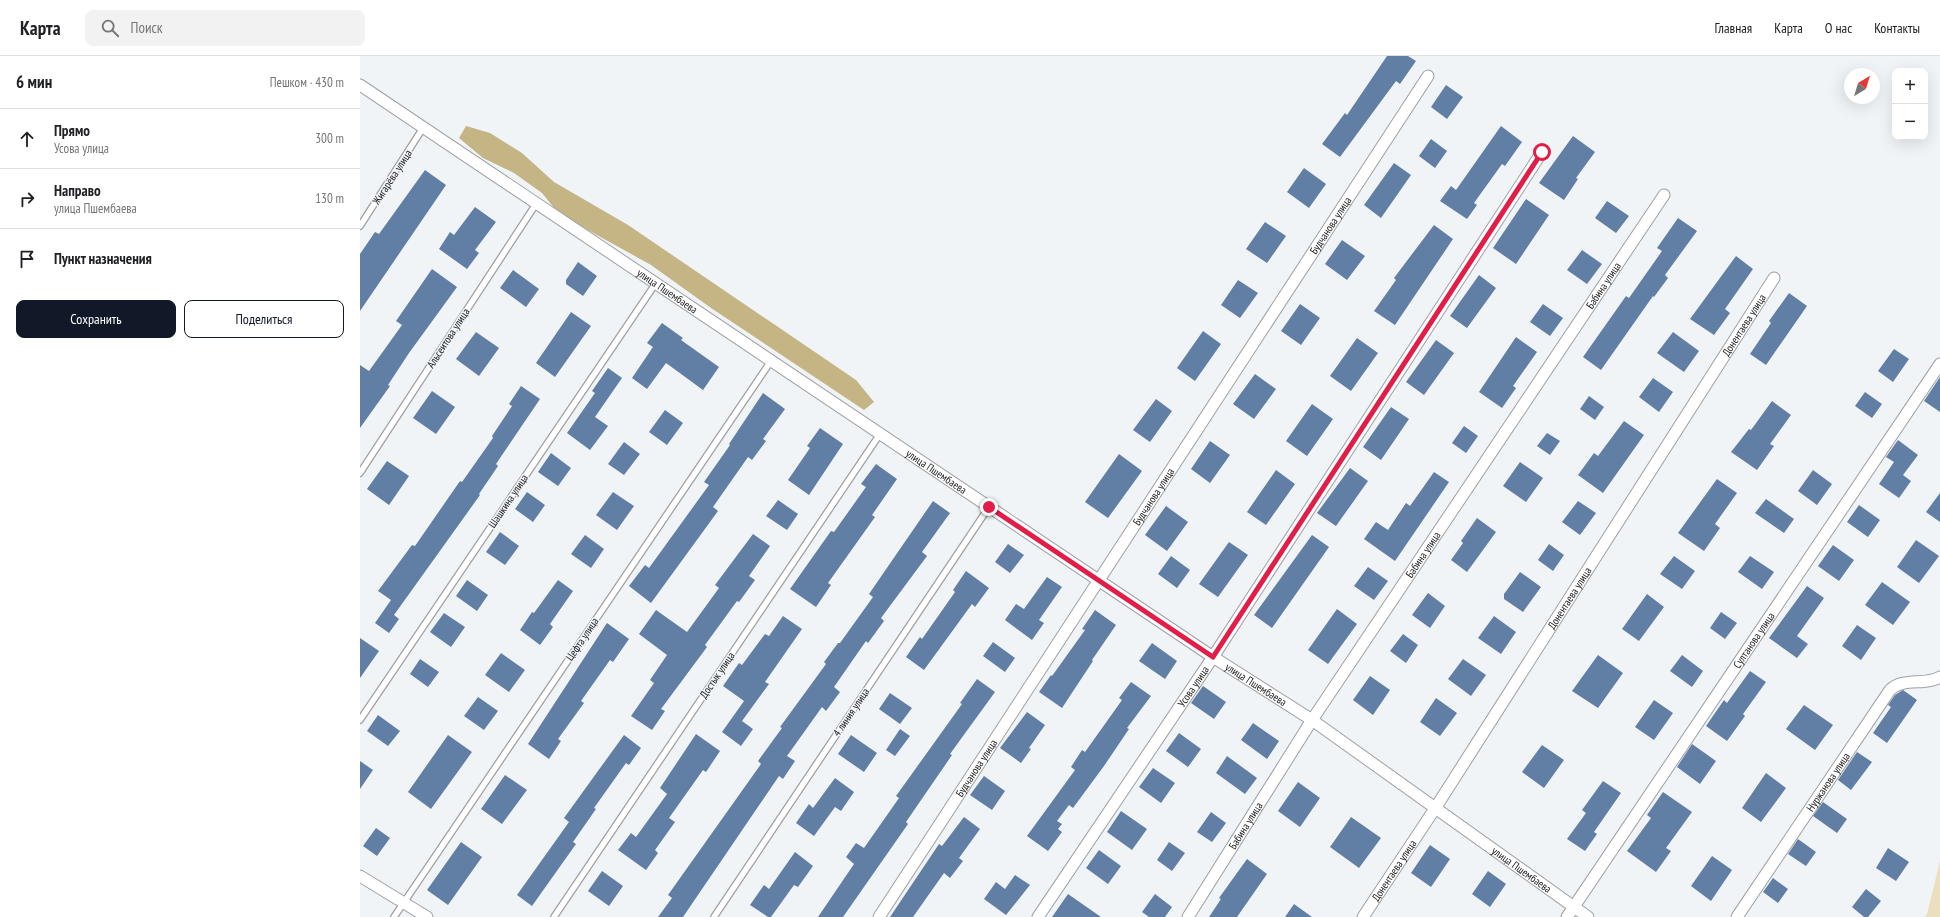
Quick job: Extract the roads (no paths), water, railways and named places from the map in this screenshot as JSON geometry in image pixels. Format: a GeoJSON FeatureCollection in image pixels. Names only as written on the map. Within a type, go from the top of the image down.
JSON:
{"type":"FeatureCollection","features":[{"type":"Feature","properties":{"kind":"street","name":"Будчанова улица"},"geometry":{"type":"LineString","coordinates":[[879,917],[1428,76]]}},
{"type":"Feature","properties":{"kind":"street","name":"улица Пшембаева"},"geometry":{"type":"LineString","coordinates":[[360,86],[1213,657],[1312,720],[1436,807],[1570,912],[1588,917]]}},
{"type":"Feature","properties":{"kind":"street","name":"Усова улица"},"geometry":{"type":"LineString","coordinates":[[1038,917],[1213,657],[1542,152]]}},
{"type":"Feature","properties":{"kind":"street","name":"Бабина улица"},"geometry":{"type":"LineString","coordinates":[[1188,917],[1312,720],[1664,195]]}},
{"type":"Feature","properties":{"kind":"street","name":"Донентаева улица"},"geometry":{"type":"LineString","coordinates":[[1363,917],[1436,807],[1774,278]]}},
{"type":"Feature","properties":{"kind":"street","name":"Султанова улица"},"geometry":{"type":"LineString","coordinates":[[1570,912],[1940,364]]}},
{"type":"Feature","properties":{"kind":"street","name":"Нуржанова улица"},"geometry":{"type":"LineString","coordinates":[[1737,917],[1890,690],[1900,684],[1921,682],[1940,677]]}},
{"type":"Feature","properties":{"kind":"street"},"geometry":{"type":"LineString","coordinates":[[360,876],[427,917]]}},
{"type":"Feature","properties":{"kind":"lane","name":"Жигарёва улица"},"geometry":{"type":"LineString","coordinates":[[360,226],[423,128]]}},
{"type":"Feature","properties":{"kind":"lane","name":"Альсеитова улица"},"geometry":{"type":"LineString","coordinates":[[360,473],[536,204]]}},
{"type":"Feature","properties":{"kind":"lane","name":"Шашкина улица"},"geometry":{"type":"LineString","coordinates":[[360,720],[656,283]]}},
{"type":"Feature","properties":{"kind":"lane","name":"Цефта улица"},"geometry":{"type":"LineString","coordinates":[[394,917],[771,361]]}},
{"type":"Feature","properties":{"kind":"lane","name":"Достык улица"},"geometry":{"type":"LineString","coordinates":[[554,917],[880,434]]}},
{"type":"Feature","properties":{"kind":"lane","name":"4 линия улица"},"geometry":{"type":"LineString","coordinates":[[714,917],[989,507]]}}]}
